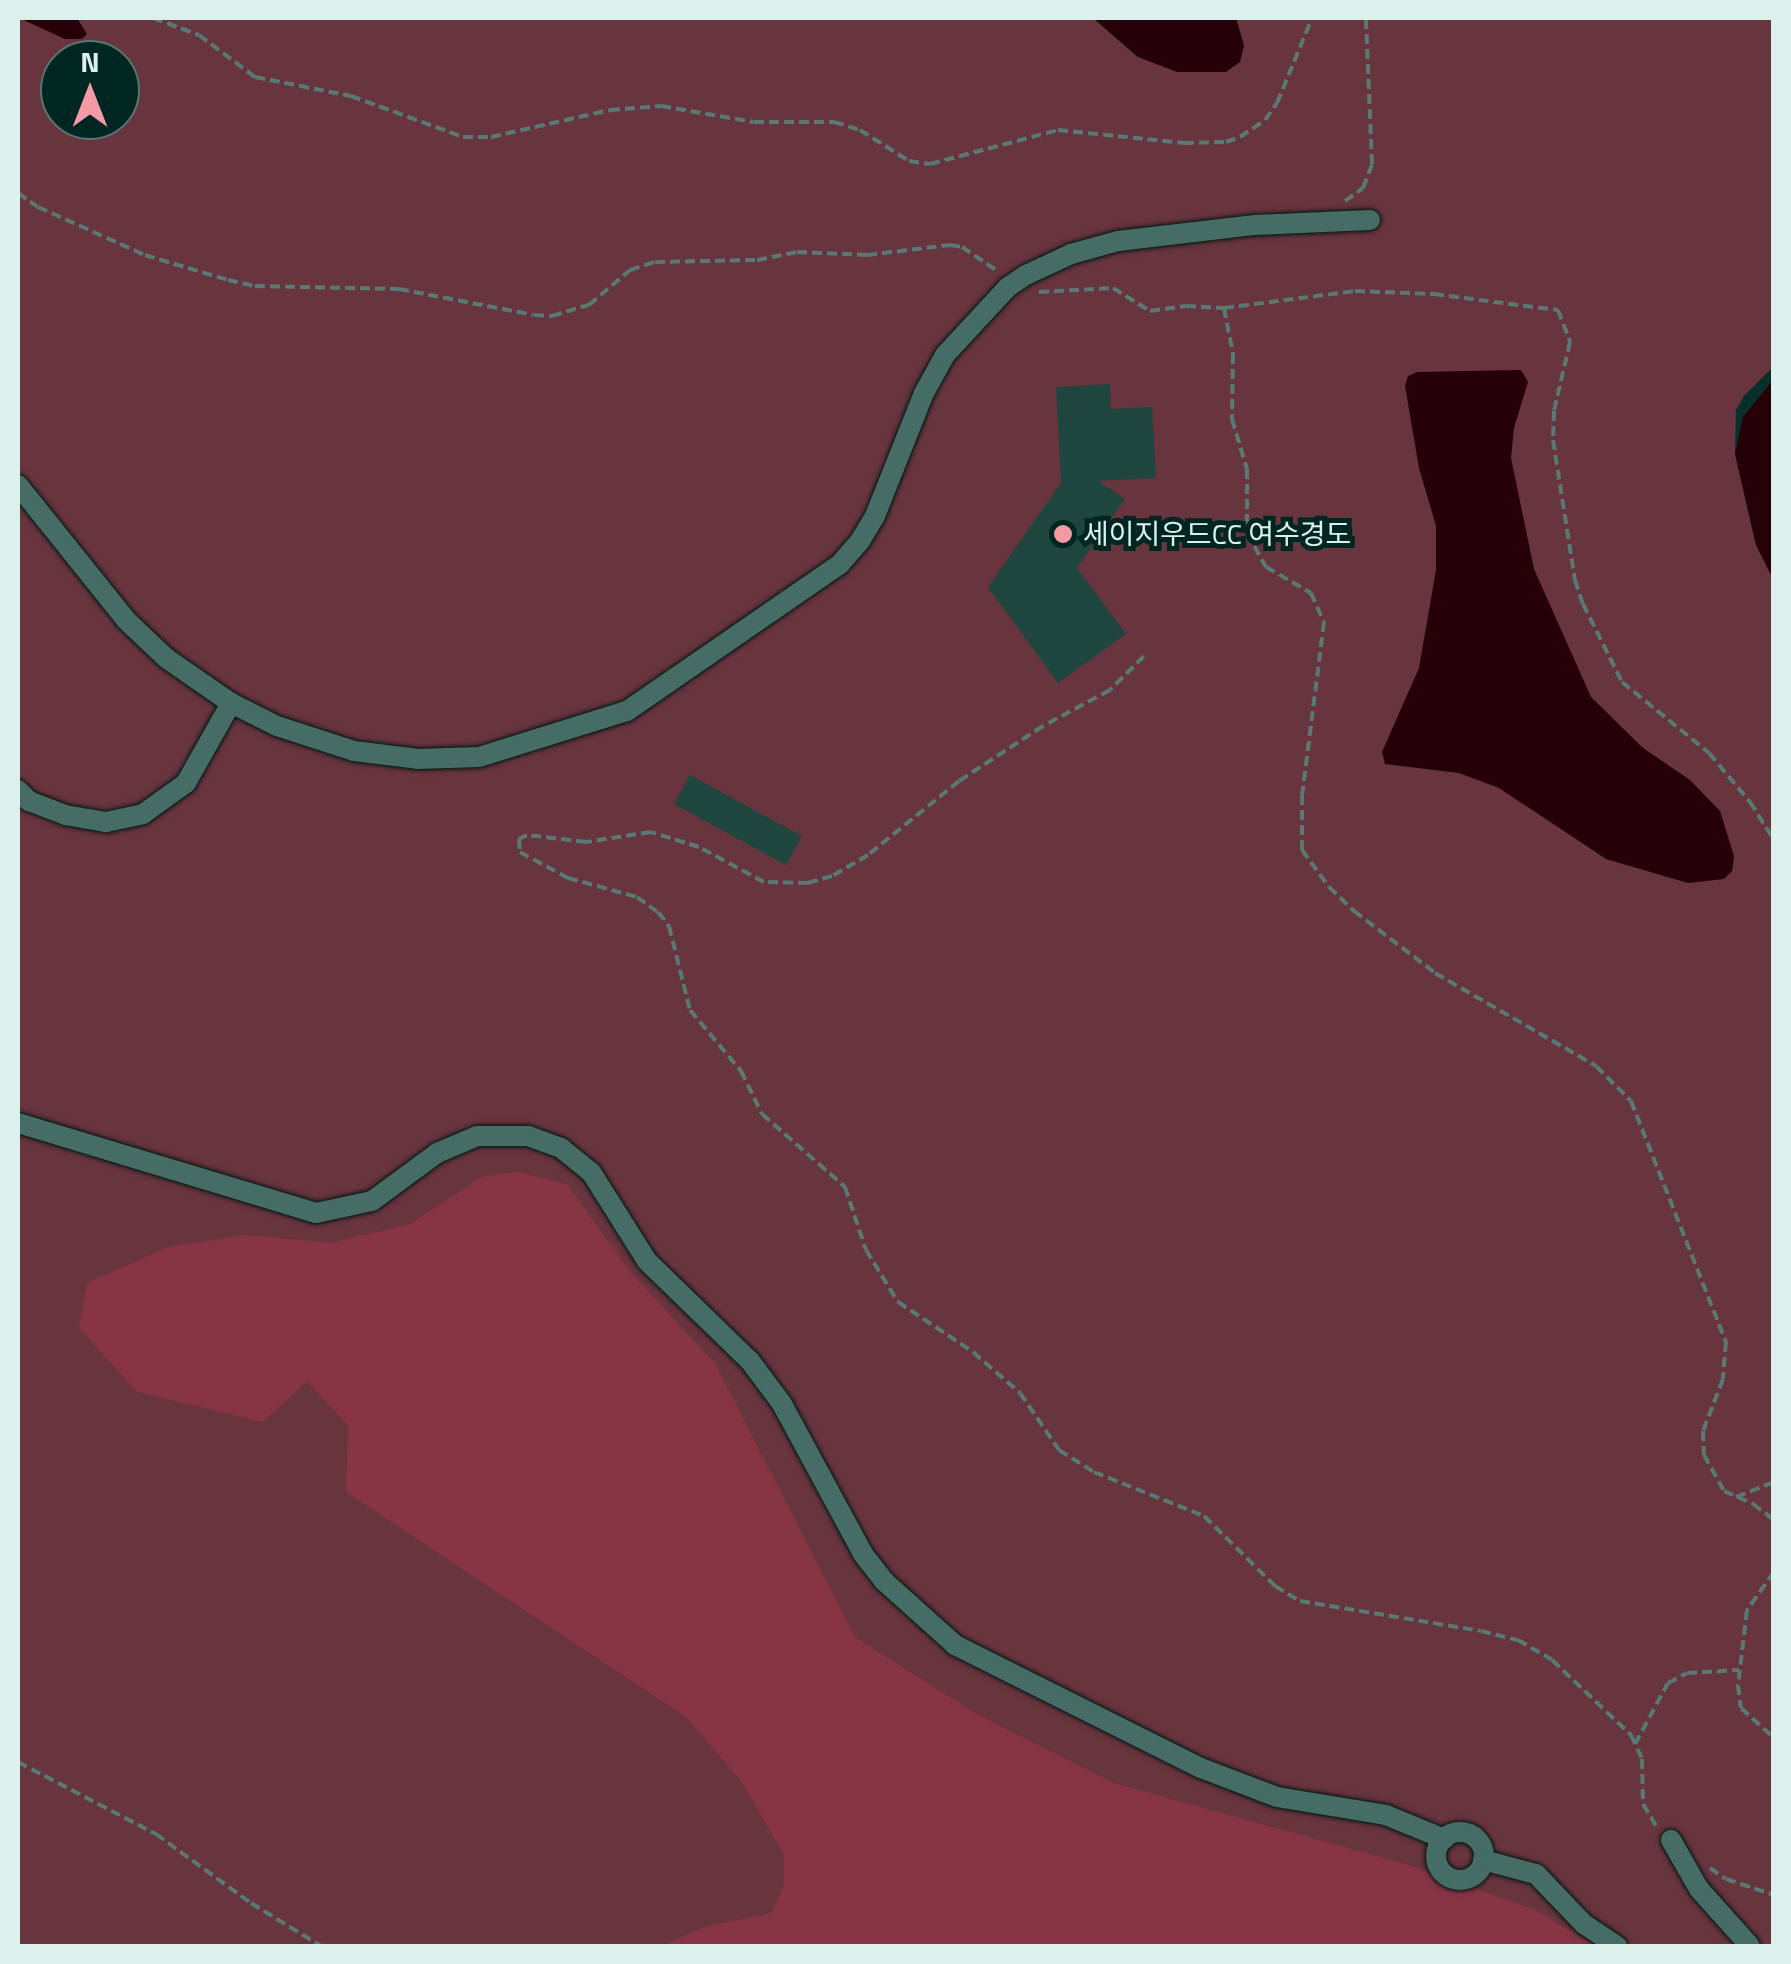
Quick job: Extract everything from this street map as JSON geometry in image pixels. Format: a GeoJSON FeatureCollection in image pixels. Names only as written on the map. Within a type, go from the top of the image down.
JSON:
{"type":"FeatureCollection","features":[{"type":"Feature","properties":{"kind":"street"},"geometry":{"type":"LineString","coordinates":[[18,485],[126,620],[166,658],[231,704],[334,747],[418,758],[479,757],[627,711],[852,552],[874,516],[924,393],[945,355],[1008,287],[1060,258],[1118,241],[1255,226],[1370,220]]}},
{"type":"Feature","properties":{"kind":"street"},"geometry":{"type":"LineString","coordinates":[[18,790],[29,801],[65,815],[106,822],[142,814],[186,783],[231,704]]}},
{"type":"Feature","properties":{"kind":"street"},"geometry":{"type":"LineString","coordinates":[[18,1123],[316,1213],[372,1201],[437,1153],[477,1136],[528,1136],[561,1148],[591,1172],[647,1261],[750,1361],[771,1390],[863,1554],[884,1581],[955,1645],[1201,1768],[1277,1797],[1386,1815],[1444,1839]]}},
{"type":"Feature","properties":{"kind":"street"},"geometry":{"type":"LineString","coordinates":[[1458,1832],[1473,1836],[1483,1860],[1472,1877],[1450,1878],[1436,1860],[1444,1839],[1458,1832]]}},
{"type":"Feature","properties":{"kind":"street"},"geometry":{"type":"LineString","coordinates":[[1671,1840],[1699,1889],[1750,1946]]}},
{"type":"Feature","properties":{"kind":"street"},"geometry":{"type":"LineString","coordinates":[[1483,1860],[1542,1877],[1584,1924],[1617,1946]]}},
{"type":"Feature","properties":{"kind":"path"},"geometry":{"type":"LineString","coordinates":[[153,18],[199,36],[255,78],[351,96],[464,137],[492,137],[630,107],[661,106],[754,122],[834,122],[870,135],[909,161],[930,164],[1058,130],[1184,142],[1226,142],[1240,137],[1265,120],[1277,103],[1312,18]]}},
{"type":"Feature","properties":{"kind":"path"},"geometry":{"type":"LineString","coordinates":[[1338,202],[1363,188],[1372,164],[1366,18]]}},
{"type":"Feature","properties":{"kind":"path"},"geometry":{"type":"LineString","coordinates":[[18,193],[38,207],[145,255],[228,280],[255,286],[398,289],[552,316],[589,305],[643,263],[758,260],[797,252],[866,255],[962,246],[1000,273],[1008,287],[1021,292],[1113,288],[1150,312],[1186,306],[1224,308],[1355,291],[1434,294],[1558,310],[1570,342],[1554,411],[1553,440],[1576,580],[1584,604],[1622,682],[1719,764],[1774,840]]}},
{"type":"Feature","properties":{"kind":"path"},"geometry":{"type":"LineString","coordinates":[[1224,308],[1233,354],[1232,419],[1247,469],[1246,533],[1266,567],[1311,593],[1324,622],[1302,795],[1302,850],[1329,887],[1354,911],[1435,973],[1596,1066],[1631,1101],[1726,1342],[1723,1379],[1702,1442],[1717,1479],[1733,1498],[1753,1504],[1774,1520]]}},
{"type":"Feature","properties":{"kind":"path"},"geometry":{"type":"LineString","coordinates":[[1144,656],[1110,690],[1043,726],[960,781],[868,855],[808,884],[764,882],[699,847],[652,832],[586,842],[527,836],[519,838],[520,852],[568,878],[637,897],[658,912],[669,926],[690,1010],[741,1071],[762,1114],[845,1186],[866,1250],[898,1302],[973,1352],[1020,1393],[1059,1450],[1094,1472],[1204,1516],[1275,1586],[1300,1601],[1518,1640],[1564,1671],[1635,1744],[1642,1759],[1646,1814],[1671,1840]]}},
{"type":"Feature","properties":{"kind":"path"},"geometry":{"type":"LineString","coordinates":[[1733,1498],[1774,1482]]}},
{"type":"Feature","properties":{"kind":"path"},"geometry":{"type":"LineString","coordinates":[[1774,1572],[1747,1610],[1738,1670],[1741,1708],[1774,1738]]}},
{"type":"Feature","properties":{"kind":"path"},"geometry":{"type":"LineString","coordinates":[[1635,1744],[1668,1683],[1700,1671],[1738,1670]]}},
{"type":"Feature","properties":{"kind":"path"},"geometry":{"type":"LineString","coordinates":[[18,1762],[156,1834],[250,1903],[321,1946]]}},
{"type":"Feature","properties":{"kind":"path"},"geometry":{"type":"LineString","coordinates":[[1698,1860],[1726,1879],[1774,1895]]}},
{"type":"Feature","properties":{"kind":"shaded area"},"geometry":{"type":"Polygon","coordinates":[[[18,18],[1093,18],[1138,57],[1244,46],[1236,18],[1773,18],[1773,367],[1744,396],[1736,410],[1735,454],[1756,545],[1774,579],[1773,1946],[18,1946],[18,18]]]}},
{"type":"Feature","properties":{"kind":"shaded area"},"geometry":{"type":"Polygon","coordinates":[[[19,18],[77,18],[87,34],[82,39],[65,39],[19,18]]]}},
{"type":"Feature","properties":{"kind":"shaded area"},"geometry":{"type":"Polygon","coordinates":[[[1093,18],[1236,18],[1244,46],[1240,62],[1226,72],[1177,72],[1138,57],[1093,18]]]}},
{"type":"Feature","properties":{"kind":"shaded area"},"geometry":{"type":"Polygon","coordinates":[[[1521,370],[1528,382],[1514,428],[1511,458],[1534,569],[1591,697],[1643,748],[1690,780],[1720,811],[1734,856],[1732,871],[1724,879],[1688,883],[1606,859],[1499,788],[1459,773],[1385,764],[1382,752],[1419,668],[1436,570],[1436,526],[1419,468],[1405,386],[1408,376],[1417,372],[1521,370]]]}},
{"type":"Feature","properties":{"kind":"shaded area"},"geometry":{"type":"Polygon","coordinates":[[[1773,380],[1773,579],[1756,545],[1735,454],[1743,417],[1773,380]]]}},
{"type":"Feature","properties":{"kind":"shaded area"},"geometry":{"type":"Polygon","coordinates":[[[518,1172],[567,1184],[632,1274],[715,1363],[855,1637],[975,1713],[1114,1783],[1409,1865],[1533,1909],[1596,1946],[660,1946],[708,1926],[772,1913],[784,1884],[784,1855],[741,1781],[686,1717],[346,1492],[348,1426],[307,1381],[263,1422],[137,1392],[79,1328],[87,1283],[168,1247],[245,1235],[331,1243],[410,1224],[482,1177],[518,1172]]]}},
{"type":"Feature","properties":{"kind":"building","name":"세이지우드CC 여수경도"},"geometry":{"type":"Polygon","coordinates":[[[1110,384],[1111,409],[1152,407],[1156,478],[1098,481],[1125,499],[1077,568],[1126,634],[1058,683],[988,587],[1061,483],[1056,387],[1110,384]]]}},
{"type":"Feature","properties":{"kind":"building"},"geometry":{"type":"Polygon","coordinates":[[[690,775],[802,836],[786,865],[674,804],[690,775]]]}},
{"type":"Feature","properties":{"kind":"place","name":"세이지우드CC 여수경도"},"geometry":{"type":"Point","coordinates":[1063,534]}}]}
